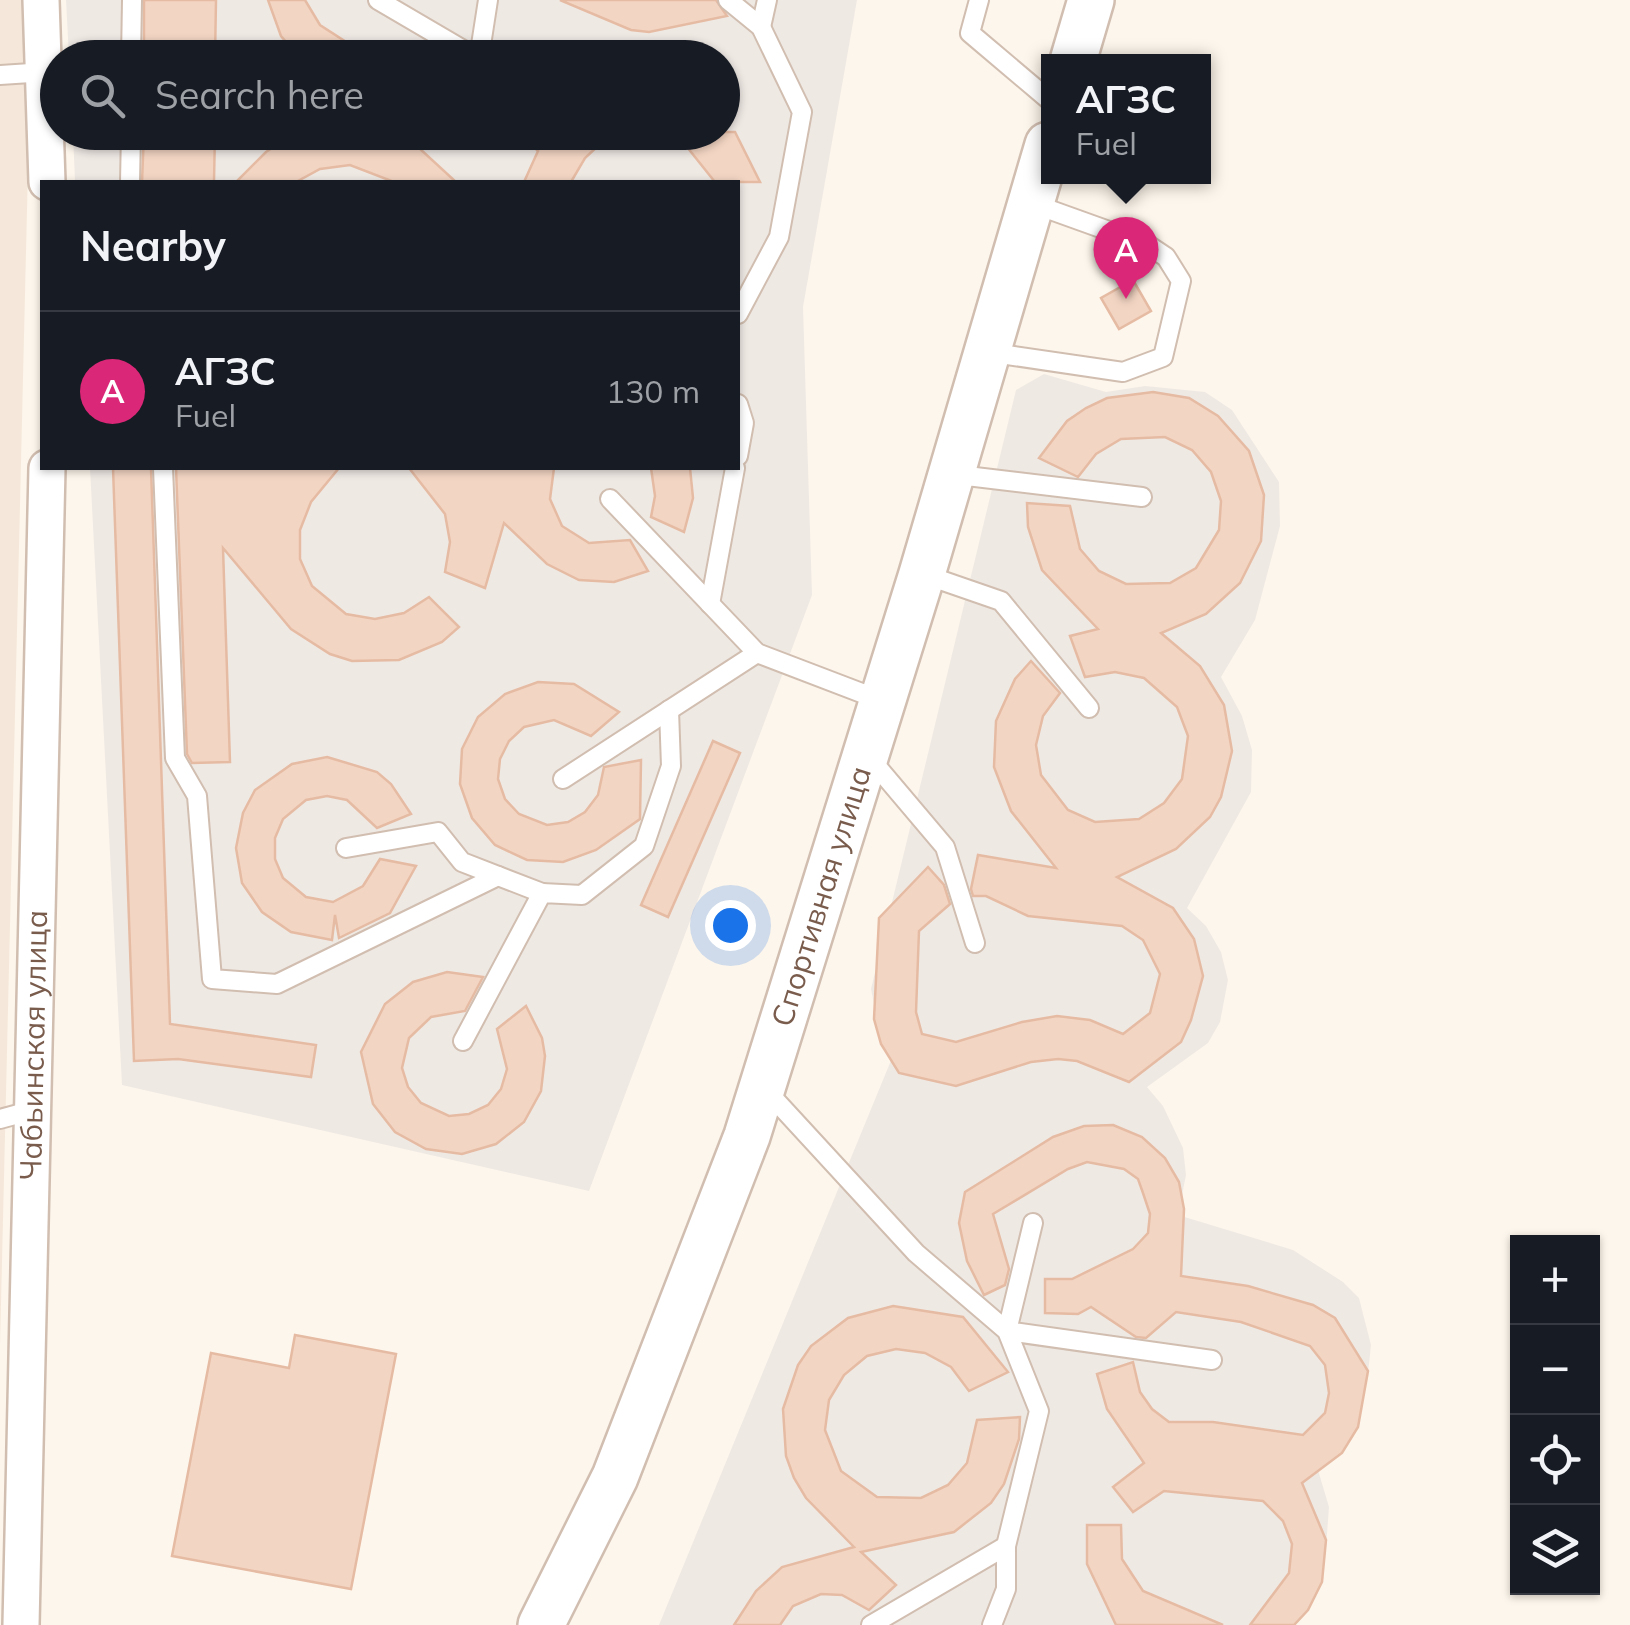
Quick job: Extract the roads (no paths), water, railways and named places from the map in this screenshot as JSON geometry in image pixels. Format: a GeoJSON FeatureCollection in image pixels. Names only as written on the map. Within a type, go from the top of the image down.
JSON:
{"type":"FeatureCollection","features":[{"type":"Feature","properties":{"kind":"street"},"geometry":{"type":"LineString","coordinates":[[41,0],[44,40]]}},
{"type":"Feature","properties":{"kind":"street"},"geometry":{"type":"LineString","coordinates":[[1075,54],[1091,0]]}},
{"type":"Feature","properties":{"kind":"street"},"geometry":{"type":"LineString","coordinates":[[47,150],[47,180]]}},
{"type":"Feature","properties":{"kind":"street","name":"Спортивная улица"},"geometry":{"type":"LineString","coordinates":[[541,1625],[615,1477],[747,1136],[922,574],[1041,169]]}},
{"type":"Feature","properties":{"kind":"street","name":"Чабьинская улица"},"geometry":{"type":"LineString","coordinates":[[14,1610],[16,1114],[48,470]]}},
{"type":"Feature","properties":{"kind":"lane"},"geometry":{"type":"LineString","coordinates":[[132,0],[132,40]]}},
{"type":"Feature","properties":{"kind":"lane"},"geometry":{"type":"LineString","coordinates":[[378,0],[447,40]]}},
{"type":"Feature","properties":{"kind":"lane"},"geometry":{"type":"LineString","coordinates":[[481,40],[488,0]]}},
{"type":"Feature","properties":{"kind":"lane"},"geometry":{"type":"LineString","coordinates":[[728,0],[762,27],[802,112],[779,237],[740,310]]}},
{"type":"Feature","properties":{"kind":"lane"},"geometry":{"type":"LineString","coordinates":[[762,27],[767,0]]}},
{"type":"Feature","properties":{"kind":"lane"},"geometry":{"type":"LineString","coordinates":[[979,0],[970,33],[1041,93]]}},
{"type":"Feature","properties":{"kind":"lane"},"geometry":{"type":"LineString","coordinates":[[0,75],[40,72]]}},
{"type":"Feature","properties":{"kind":"lane"},"geometry":{"type":"LineString","coordinates":[[130,180],[131,150]]}},
{"type":"Feature","properties":{"kind":"lane"},"geometry":{"type":"LineString","coordinates":[[987,352],[1123,372],[1163,357],[1181,281],[1166,257],[1148,245],[1031,204]]}},
{"type":"Feature","properties":{"kind":"lane"},"geometry":{"type":"LineString","coordinates":[[740,410],[744,423],[740,445]]}},
{"type":"Feature","properties":{"kind":"lane"},"geometry":{"type":"LineString","coordinates":[[164,470],[175,758],[197,796],[212,979],[276,984],[498,876]]}},
{"type":"Feature","properties":{"kind":"lane"},"geometry":{"type":"LineString","coordinates":[[710,604],[736,470]]}},
{"type":"Feature","properties":{"kind":"lane"},"geometry":{"type":"LineString","coordinates":[[950,474],[1142,497]]}},
{"type":"Feature","properties":{"kind":"lane"},"geometry":{"type":"LineString","coordinates":[[610,499],[757,654],[880,700]]}},
{"type":"Feature","properties":{"kind":"lane"},"geometry":{"type":"LineString","coordinates":[[922,574],[1001,601],[1089,708]]}},
{"type":"Feature","properties":{"kind":"lane"},"geometry":{"type":"LineString","coordinates":[[562,779],[757,654]]}},
{"type":"Feature","properties":{"kind":"lane"},"geometry":{"type":"LineString","coordinates":[[346,848],[438,832],[462,862],[542,893],[582,895],[644,846],[672,766],[669,710]]}},
{"type":"Feature","properties":{"kind":"lane"},"geometry":{"type":"LineString","coordinates":[[864,752],[945,846],[975,943]]}},
{"type":"Feature","properties":{"kind":"lane"},"geometry":{"type":"LineString","coordinates":[[463,1041],[542,893]]}},
{"type":"Feature","properties":{"kind":"lane"},"geometry":{"type":"LineString","coordinates":[[762,1086],[916,1253],[1006,1331],[1039,1410],[1006,1546],[1006,1589],[992,1625]]}},
{"type":"Feature","properties":{"kind":"lane"},"geometry":{"type":"LineString","coordinates":[[1006,1331],[1033,1223]]}},
{"type":"Feature","properties":{"kind":"lane"},"geometry":{"type":"LineString","coordinates":[[1006,1331],[1212,1360]]}},
{"type":"Feature","properties":{"kind":"lane"},"geometry":{"type":"LineString","coordinates":[[871,1625],[1006,1546]]}},
{"type":"Feature","properties":{"kind":"place","name":"АГЗС"},"geometry":{"type":"Point","coordinates":[1126,299]}}]}
